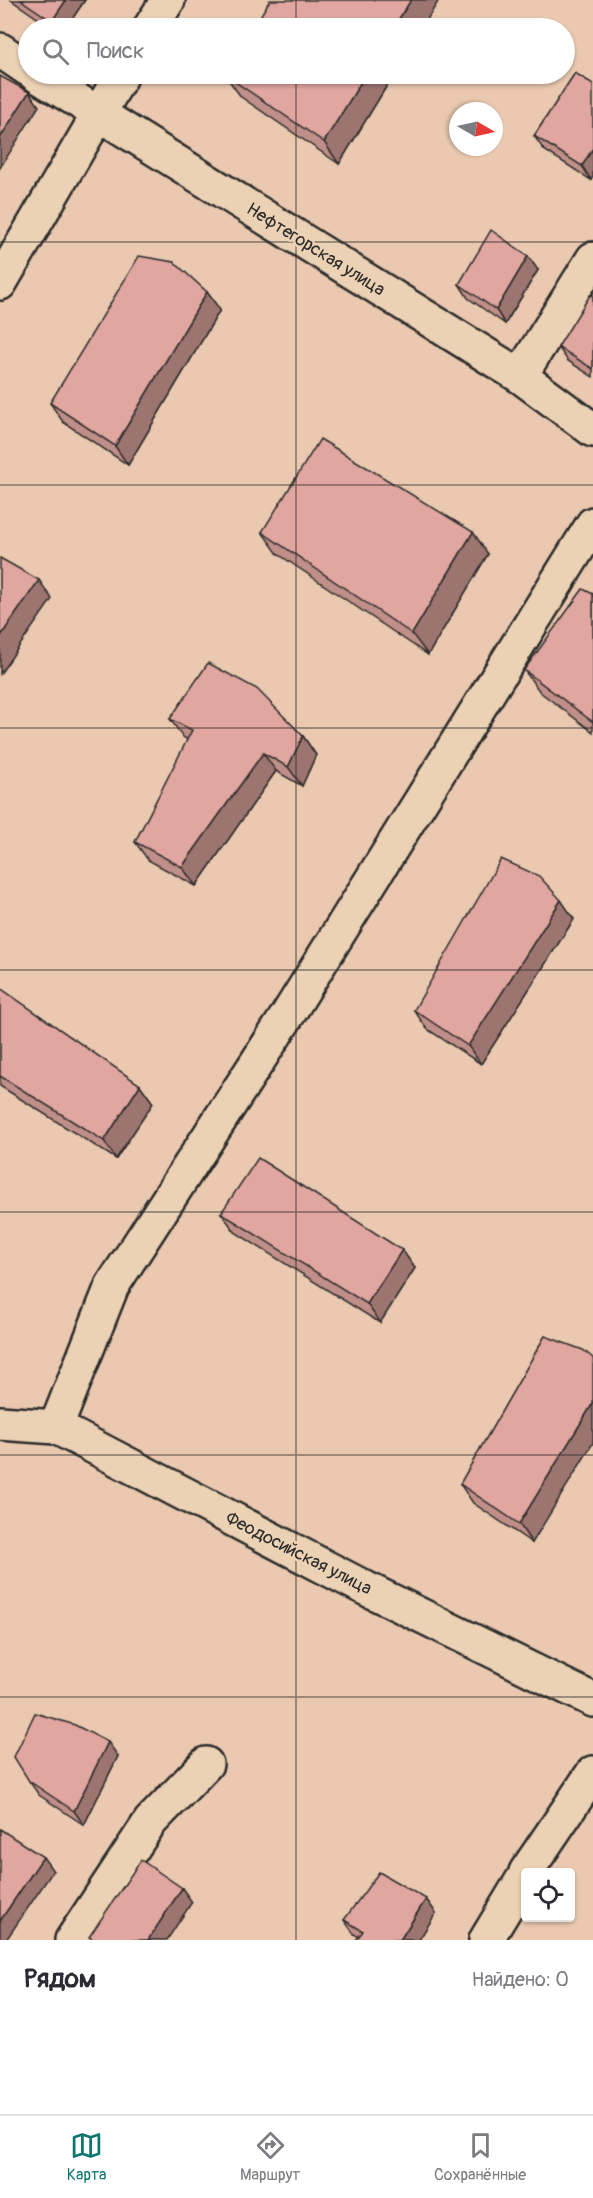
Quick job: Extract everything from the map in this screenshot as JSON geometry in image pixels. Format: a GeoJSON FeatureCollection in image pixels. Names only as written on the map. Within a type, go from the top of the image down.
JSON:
{"type":"FeatureCollection","features":[{"type":"Feature","properties":{"kind":"street"},"geometry":{"type":"LineString","coordinates":[[156,18],[168,0]]}},
{"type":"Feature","properties":{"kind":"street"},"geometry":{"type":"LineString","coordinates":[[0,50],[18,62]]}},
{"type":"Feature","properties":{"kind":"street","name":"Нефтегорская улица"},"geometry":{"type":"LineString","coordinates":[[50,84],[520,375],[593,430]]}},
{"type":"Feature","properties":{"kind":"street"},"geometry":{"type":"LineString","coordinates":[[0,283],[116,84]]}},
{"type":"Feature","properties":{"kind":"street"},"geometry":{"type":"LineString","coordinates":[[520,375],[593,259]]}},
{"type":"Feature","properties":{"kind":"street"},"geometry":{"type":"LineString","coordinates":[[56,1427],[112,1286],[287,1016],[593,524]]}},
{"type":"Feature","properties":{"kind":"street","name":"Феодосийская улица"},"geometry":{"type":"LineString","coordinates":[[0,1423],[56,1427],[365,1588],[593,1700]]}},
{"type":"Feature","properties":{"kind":"street"},"geometry":{"type":"LineString","coordinates":[[72,1940],[150,1822],[206,1764]]}},
{"type":"Feature","properties":{"kind":"street"},"geometry":{"type":"LineString","coordinates":[[530,1868],[588,1792]]}},
{"type":"Feature","properties":{"kind":"street"},"geometry":{"type":"LineString","coordinates":[[486,1940],[521,1881]]}},
{"type":"Feature","properties":{"kind":"building"},"geometry":{"type":"Polygon","coordinates":[[[21,0],[66,0],[54,18],[48,18],[21,0]]]}},
{"type":"Feature","properties":{"kind":"building"},"geometry":{"type":"Polygon","coordinates":[[[270,0],[411,0],[399,18],[259,18],[270,0]]]}},
{"type":"Feature","properties":{"kind":"building"},"geometry":{"type":"Polygon","coordinates":[[[575,73],[593,84],[593,148],[582,166],[534,136],[568,84],[575,84],[575,73]]]}},
{"type":"Feature","properties":{"kind":"building"},"geometry":{"type":"Polygon","coordinates":[[[0,76],[29,92],[0,138],[0,76]]]}},
{"type":"Feature","properties":{"kind":"building"},"geometry":{"type":"Polygon","coordinates":[[[238,84],[360,84],[324,142],[238,84]]]}},
{"type":"Feature","properties":{"kind":"building"},"geometry":{"type":"Polygon","coordinates":[[[491,230],[528,256],[496,310],[459,284],[491,230]]]}},
{"type":"Feature","properties":{"kind":"building"},"geometry":{"type":"Polygon","coordinates":[[[139,256],[174,262],[207,292],[115,446],[50,403],[139,256]]]}},
{"type":"Feature","properties":{"kind":"building"},"geometry":{"type":"Polygon","coordinates":[[[590,295],[593,296],[593,369],[558,347],[590,295]]]}},
{"type":"Feature","properties":{"kind":"building"},"geometry":{"type":"Polygon","coordinates":[[[320,439],[473,532],[412,634],[262,532],[320,439]]]}},
{"type":"Feature","properties":{"kind":"building"},"geometry":{"type":"Polygon","coordinates":[[[0,558],[39,580],[0,637],[0,558]]]}},
{"type":"Feature","properties":{"kind":"building"},"geometry":{"type":"Polygon","coordinates":[[[583,589],[593,594],[593,722],[524,670],[583,589]]]}},
{"type":"Feature","properties":{"kind":"building"},"geometry":{"type":"Polygon","coordinates":[[[208,663],[257,689],[303,736],[288,767],[263,753],[182,867],[135,842],[192,730],[170,719],[208,663]]]}},
{"type":"Feature","properties":{"kind":"building"},"geometry":{"type":"Polygon","coordinates":[[[501,859],[539,876],[561,900],[468,1046],[414,1010],[501,859]]]}},
{"type":"Feature","properties":{"kind":"building"},"geometry":{"type":"Polygon","coordinates":[[[0,988],[140,1085],[104,1141],[0,1076],[0,988]]]}},
{"type":"Feature","properties":{"kind":"building"},"geometry":{"type":"Polygon","coordinates":[[[258,1158],[402,1250],[367,1304],[221,1213],[258,1158]]]}},
{"type":"Feature","properties":{"kind":"building"},"geometry":{"type":"Polygon","coordinates":[[[545,1336],[583,1350],[593,1358],[593,1403],[519,1524],[460,1484],[545,1336]]]}},
{"type":"Feature","properties":{"kind":"building"},"geometry":{"type":"Polygon","coordinates":[[[35,1713],[75,1725],[108,1742],[74,1811],[29,1781],[14,1757],[35,1713]]]}},
{"type":"Feature","properties":{"kind":"building"},"geometry":{"type":"Polygon","coordinates":[[[0,1829],[43,1857],[0,1921],[0,1829]]]}},
{"type":"Feature","properties":{"kind":"building"},"geometry":{"type":"Polygon","coordinates":[[[141,1860],[182,1888],[148,1940],[94,1940],[89,1937],[141,1860]]]}},
{"type":"Feature","properties":{"kind":"building"},"geometry":{"type":"Polygon","coordinates":[[[379,1872],[426,1899],[400,1940],[356,1940],[363,1931],[344,1920],[379,1872]]]}}]}
